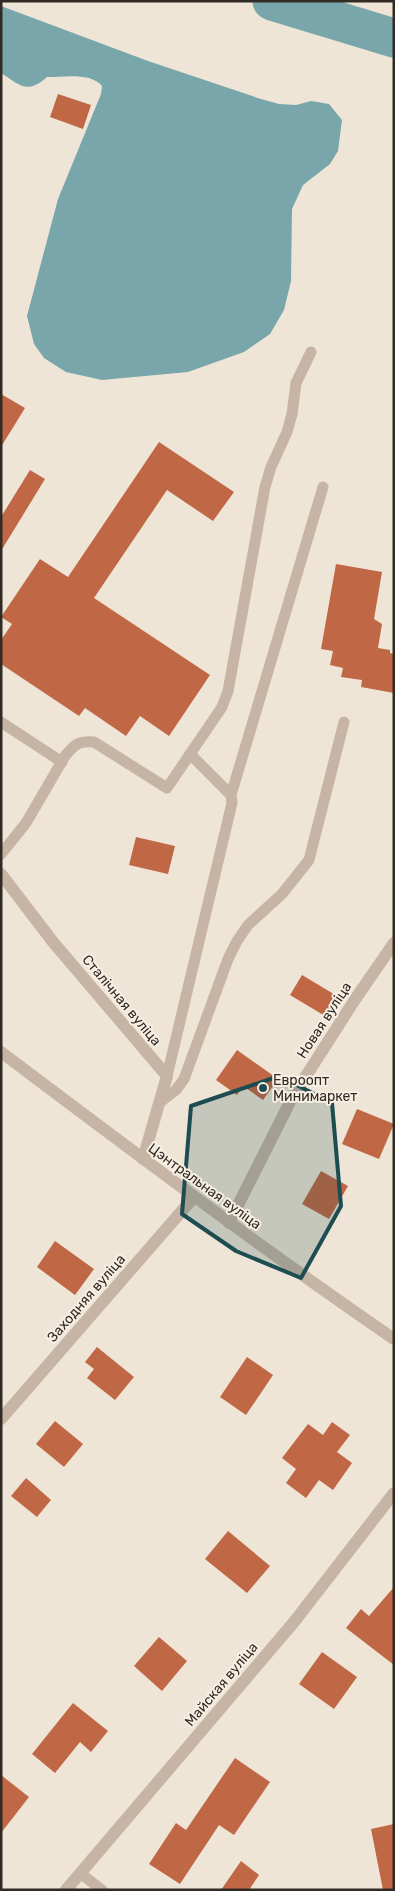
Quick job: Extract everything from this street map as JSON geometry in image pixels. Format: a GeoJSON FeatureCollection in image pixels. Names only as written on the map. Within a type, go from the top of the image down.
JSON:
{"type":"FeatureCollection","features":[{"type":"Feature","properties":{"kind":"street","name":"Сталічная вуліца"},"geometry":{"type":"LineString","coordinates":[[1,874],[53,942],[167,1076]]}},
{"type":"Feature","properties":{"kind":"street","name":"Новая вуліца"},"geometry":{"type":"LineString","coordinates":[[229,1223],[292,1098],[354,1001],[394,943]]}},
{"type":"Feature","properties":{"kind":"street","name":"Цэнтральная вуліца"},"geometry":{"type":"LineString","coordinates":[[1,1052],[229,1223],[313,1284],[394,1339]]}},
{"type":"Feature","properties":{"kind":"street"},"geometry":{"type":"LineString","coordinates":[[143,1159],[167,1076]]}},
{"type":"Feature","properties":{"kind":"street","name":"Заходняя вуліца"},"geometry":{"type":"LineString","coordinates":[[1,1419],[194,1197]]}},
{"type":"Feature","properties":{"kind":"street","name":"Майская вуліца"},"geometry":{"type":"LineString","coordinates":[[66,1890],[294,1622],[394,1493]]}},
{"type":"Feature","properties":{"kind":"lane"},"geometry":{"type":"LineString","coordinates":[[1,854],[26,823],[72,747],[81,741],[94,742],[167,788],[222,707],[228,691],[265,487],[289,423],[296,383],[312,352]]}},
{"type":"Feature","properties":{"kind":"lane"},"geometry":{"type":"LineString","coordinates":[[167,1076],[226,837],[232,803],[231,795],[323,487]]}},
{"type":"Feature","properties":{"kind":"lane"},"geometry":{"type":"LineString","coordinates":[[1,722],[62,762]]}},
{"type":"Feature","properties":{"kind":"lane"},"geometry":{"type":"LineString","coordinates":[[159,1103],[176,1090],[184,1079],[228,959],[237,941],[248,925],[282,894],[309,860],[344,722]]}},
{"type":"Feature","properties":{"kind":"lane"},"geometry":{"type":"LineString","coordinates":[[190,754],[231,795]]}},
{"type":"Feature","properties":{"kind":"lane"},"geometry":{"type":"LineString","coordinates":[[80,1873],[102,1890]]}},
{"type":"Feature","properties":{"kind":"highlighted area"},"geometry":{"type":"Polygon","coordinates":[[[279,1076],[332,1103],[341,1206],[301,1278],[236,1251],[182,1214],[191,1106],[279,1076]]]}},
{"type":"Feature","properties":{"kind":"water"},"geometry":{"type":"Polygon","coordinates":[[[1,6],[148,61],[261,99],[279,104],[296,105],[311,101],[329,104],[342,120],[338,151],[330,164],[303,185],[292,209],[291,281],[284,310],[270,334],[244,352],[188,372],[102,380],[66,372],[44,358],[34,344],[27,316],[58,199],[101,94],[102,86],[91,79],[69,76],[47,77],[34,86],[29,87],[13,81],[1,73],[1,6]]]}},
{"type":"Feature","properties":{"kind":"building"},"geometry":{"type":"Polygon","coordinates":[[[58,94],[91,105],[83,129],[50,117],[58,94]]]}},
{"type":"Feature","properties":{"kind":"building"},"geometry":{"type":"Polygon","coordinates":[[[1,394],[25,408],[1,447],[1,394]]]}},
{"type":"Feature","properties":{"kind":"building"},"geometry":{"type":"Polygon","coordinates":[[[159,442],[234,492],[213,521],[167,490],[94,598],[210,675],[169,736],[140,716],[126,736],[85,708],[79,716],[1,664],[1,640],[12,624],[1,617],[40,559],[68,577],[159,442]]]}},
{"type":"Feature","properties":{"kind":"building"},"geometry":{"type":"Polygon","coordinates":[[[30,470],[45,479],[1,551],[1,517],[30,470]]]}},
{"type":"Feature","properties":{"kind":"building"},"geometry":{"type":"Polygon","coordinates":[[[336,564],[382,572],[374,619],[382,624],[378,648],[390,650],[390,653],[394,654],[394,693],[361,687],[362,680],[341,677],[343,668],[330,665],[333,651],[321,649],[336,564]]]}},
{"type":"Feature","properties":{"kind":"building"},"geometry":{"type":"Polygon","coordinates":[[[136,837],[175,846],[168,874],[129,865],[136,837]]]}},
{"type":"Feature","properties":{"kind":"building"},"geometry":{"type":"Polygon","coordinates":[[[302,975],[337,996],[325,1016],[290,995],[302,975]]]}},
{"type":"Feature","properties":{"kind":"building"},"geometry":{"type":"Polygon","coordinates":[[[237,1050],[278,1079],[263,1100],[243,1086],[237,1095],[216,1080],[237,1050]]]}},
{"type":"Feature","properties":{"kind":"building"},"geometry":{"type":"Polygon","coordinates":[[[357,1109],[394,1124],[379,1159],[342,1144],[357,1109]]]}},
{"type":"Feature","properties":{"kind":"building"},"geometry":{"type":"Polygon","coordinates":[[[321,1171],[348,1186],[329,1219],[302,1204],[321,1171]]]}},
{"type":"Feature","properties":{"kind":"building"},"geometry":{"type":"Polygon","coordinates":[[[55,1241],[94,1269],[75,1295],[37,1267],[55,1241]]]}},
{"type":"Feature","properties":{"kind":"building"},"geometry":{"type":"Polygon","coordinates":[[[97,1347],[134,1377],[115,1400],[87,1378],[94,1369],[85,1362],[97,1347]]]}},
{"type":"Feature","properties":{"kind":"building"},"geometry":{"type":"Polygon","coordinates":[[[247,1357],[273,1375],[246,1415],[220,1397],[247,1357]]]}},
{"type":"Feature","properties":{"kind":"building"},"geometry":{"type":"Polygon","coordinates":[[[55,1421],[83,1444],[64,1467],[36,1444],[55,1421]]]}},
{"type":"Feature","properties":{"kind":"building"},"geometry":{"type":"Polygon","coordinates":[[[332,1422],[350,1435],[337,1452],[352,1463],[333,1490],[319,1480],[306,1498],[286,1483],[296,1469],[282,1458],[308,1424],[323,1435],[332,1422]]]}},
{"type":"Feature","properties":{"kind":"building"},"geometry":{"type":"Polygon","coordinates":[[[26,1478],[51,1500],[37,1517],[11,1496],[26,1478]]]}},
{"type":"Feature","properties":{"kind":"building"},"geometry":{"type":"Polygon","coordinates":[[[228,1531],[270,1566],[247,1593],[205,1559],[228,1531]]]}},
{"type":"Feature","properties":{"kind":"building"},"geometry":{"type":"Polygon","coordinates":[[[394,1587],[394,1665],[346,1628],[361,1609],[369,1616],[394,1587]]]}},
{"type":"Feature","properties":{"kind":"building"},"geometry":{"type":"Polygon","coordinates":[[[159,1637],[187,1661],[162,1691],[134,1666],[159,1637]]]}},
{"type":"Feature","properties":{"kind":"building"},"geometry":{"type":"Polygon","coordinates":[[[322,1652],[357,1677],[334,1709],[299,1684],[322,1652]]]}},
{"type":"Feature","properties":{"kind":"building"},"geometry":{"type":"Polygon","coordinates":[[[73,1703],[108,1731],[91,1752],[80,1742],[55,1773],[32,1754],[73,1703]]]}},
{"type":"Feature","properties":{"kind":"building"},"geometry":{"type":"Polygon","coordinates":[[[235,1758],[270,1782],[234,1835],[219,1825],[180,1884],[149,1864],[176,1823],[186,1830],[235,1758]]]}},
{"type":"Feature","properties":{"kind":"building"},"geometry":{"type":"Polygon","coordinates":[[[1,1775],[29,1797],[1,1833],[1,1775]]]}},
{"type":"Feature","properties":{"kind":"building"},"geometry":{"type":"Polygon","coordinates":[[[394,1824],[394,1890],[383,1890],[371,1829],[394,1824]]]}},
{"type":"Feature","properties":{"kind":"building"},"geometry":{"type":"Polygon","coordinates":[[[241,1861],[259,1875],[249,1890],[221,1890],[241,1861]]]}},
{"type":"Feature","properties":{"kind":"waterway"},"geometry":{"type":"LineString","coordinates":[[272,1],[394,38]]}},
{"type":"Feature","properties":{"kind":"place","name":"Евроопт Минимаркет"},"geometry":{"type":"Point","coordinates":[263,1088]}}]}
